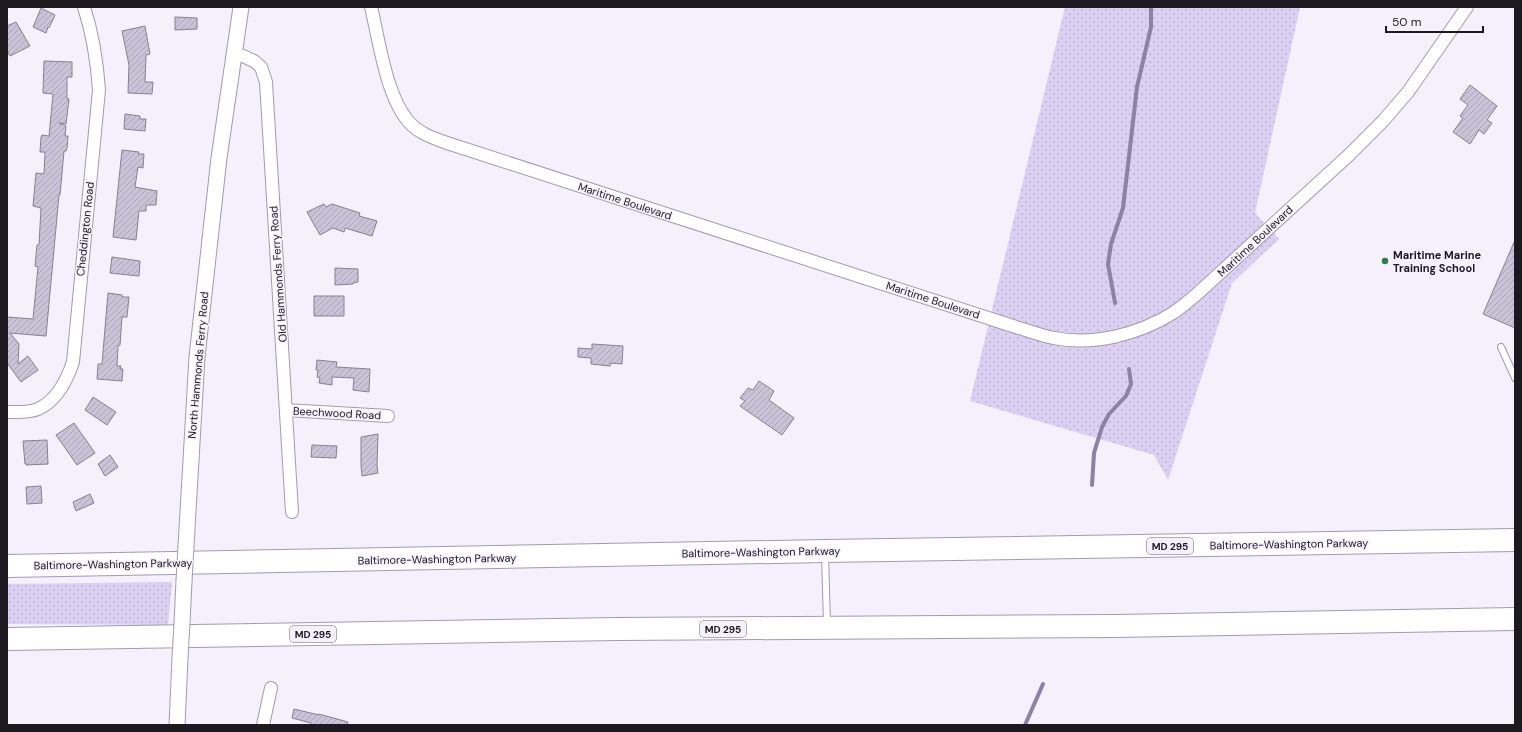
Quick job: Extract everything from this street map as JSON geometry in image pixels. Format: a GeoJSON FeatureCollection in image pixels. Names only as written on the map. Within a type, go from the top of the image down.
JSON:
{"type":"FeatureCollection","features":[{"type":"Feature","properties":{"kind":"highway","name":"Baltimore-Washington Parkway"},"geometry":{"type":"LineString","coordinates":[[7,566],[1515,540]]}},
{"type":"Feature","properties":{"kind":"highway","name":"MD 295"},"geometry":{"type":"LineString","coordinates":[[7,639],[619,630],[1122,626],[1515,619]]}},
{"type":"Feature","properties":{"kind":"street","name":"Cheddington Road"},"geometry":{"type":"LineString","coordinates":[[7,412],[37,410],[51,401],[69,374],[73,362],[99,90],[97,57],[84,7]]}},
{"type":"Feature","properties":{"kind":"street","name":"North Hammonds Ferry Road"},"geometry":{"type":"LineString","coordinates":[[177,725],[197,357],[218,165],[241,7]]}},
{"type":"Feature","properties":{"kind":"street","name":"Maritime Boulevard"},"geometry":{"type":"LineString","coordinates":[[371,7],[388,77],[397,105],[408,121],[424,134],[448,144],[1018,328],[1054,338],[1085,340],[1118,336],[1149,326],[1174,312],[1198,294],[1383,122],[1408,92],[1467,7]]}},
{"type":"Feature","properties":{"kind":"street","name":"Old Hammonds Ferry Road"},"geometry":{"type":"LineString","coordinates":[[234,52],[254,61],[261,67],[266,82],[292,512]]}},
{"type":"Feature","properties":{"kind":"street","name":"Beechwood Road"},"geometry":{"type":"LineString","coordinates":[[286,410],[388,416]]}},
{"type":"Feature","properties":{"kind":"street"},"geometry":{"type":"LineString","coordinates":[[263,725],[271,688]]}},
{"type":"Feature","properties":{"kind":"lane"},"geometry":{"type":"LineString","coordinates":[[1501,347],[1515,378]]}},
{"type":"Feature","properties":{"kind":"lane"},"geometry":{"type":"LineString","coordinates":[[825,551],[827,629]]}},
{"type":"Feature","properties":{"kind":"shaded area"},"geometry":{"type":"Polygon","coordinates":[[[1065,7],[1300,7],[1255,213],[1279,239],[1232,283],[1168,480],[1154,455],[970,401],[1065,7]]]}},
{"type":"Feature","properties":{"kind":"shaded area"},"geometry":{"type":"Polygon","coordinates":[[[172,582],[168,625],[7,624],[7,584],[172,582]]]}},
{"type":"Feature","properties":{"kind":"building"},"geometry":{"type":"Polygon","coordinates":[[[41,8],[55,15],[46,33],[33,27],[41,8]]]}},
{"type":"Feature","properties":{"kind":"building"},"geometry":{"type":"Polygon","coordinates":[[[175,17],[197,18],[197,29],[175,30],[175,17]]]}},
{"type":"Feature","properties":{"kind":"building"},"geometry":{"type":"Polygon","coordinates":[[[16,22],[30,46],[10,56],[7,51],[7,26],[16,22]]]}},
{"type":"Feature","properties":{"kind":"building"},"geometry":{"type":"Polygon","coordinates":[[[145,26],[150,54],[146,55],[145,82],[153,82],[152,94],[128,93],[129,65],[122,31],[145,26]]]}},
{"type":"Feature","properties":{"kind":"building"},"geometry":{"type":"Polygon","coordinates":[[[44,61],[72,62],[72,77],[67,77],[67,99],[69,99],[66,124],[59,123],[66,126],[65,136],[68,136],[67,148],[66,151],[64,151],[59,195],[46,336],[10,333],[19,344],[18,364],[28,356],[38,370],[21,382],[7,363],[7,317],[33,319],[38,267],[35,266],[37,245],[39,245],[41,208],[33,206],[36,173],[44,174],[45,152],[40,152],[41,137],[42,135],[49,136],[53,94],[43,93],[44,61]]]}},
{"type":"Feature","properties":{"kind":"building"},"geometry":{"type":"Polygon","coordinates":[[[1470,85],[1497,106],[1487,120],[1492,123],[1484,134],[1479,130],[1470,144],[1453,132],[1463,118],[1460,116],[1468,105],[1460,99],[1470,85]]]}},
{"type":"Feature","properties":{"kind":"building"},"geometry":{"type":"Polygon","coordinates":[[[125,114],[140,116],[140,119],[146,119],[145,131],[124,129],[125,114]]]}},
{"type":"Feature","properties":{"kind":"building"},"geometry":{"type":"Polygon","coordinates":[[[122,150],[144,154],[143,168],[138,167],[135,187],[157,191],[156,205],[146,205],[146,211],[139,211],[136,240],[113,237],[122,150]]]}},
{"type":"Feature","properties":{"kind":"building"},"geometry":{"type":"Polygon","coordinates":[[[324,204],[326,207],[332,204],[360,213],[359,216],[377,221],[372,236],[345,228],[344,232],[333,228],[320,235],[307,212],[324,204]]]}},
{"type":"Feature","properties":{"kind":"building"},"geometry":{"type":"Polygon","coordinates":[[[1515,240],[1515,328],[1483,314],[1515,240]]]}},
{"type":"Feature","properties":{"kind":"building"},"geometry":{"type":"Polygon","coordinates":[[[112,257],[140,261],[139,276],[110,273],[112,257]]]}},
{"type":"Feature","properties":{"kind":"building"},"geometry":{"type":"Polygon","coordinates":[[[335,268],[358,269],[358,282],[353,284],[335,285],[335,268]]]}},
{"type":"Feature","properties":{"kind":"building"},"geometry":{"type":"Polygon","coordinates":[[[108,293],[122,295],[122,297],[129,297],[127,317],[122,317],[120,345],[118,346],[117,366],[121,366],[120,369],[123,369],[122,381],[97,379],[98,364],[102,364],[108,293]]]}},
{"type":"Feature","properties":{"kind":"building"},"geometry":{"type":"Polygon","coordinates":[[[314,296],[344,296],[344,316],[314,316],[314,296]]]}},
{"type":"Feature","properties":{"kind":"building"},"geometry":{"type":"Polygon","coordinates":[[[592,344],[623,346],[622,364],[611,363],[610,366],[591,364],[591,358],[578,357],[578,348],[592,349],[592,344]]]}},
{"type":"Feature","properties":{"kind":"building"},"geometry":{"type":"Polygon","coordinates":[[[317,360],[337,362],[336,367],[370,369],[369,392],[353,390],[354,378],[332,377],[332,385],[319,383],[320,378],[317,377],[318,370],[316,370],[317,360]]]}},
{"type":"Feature","properties":{"kind":"building"},"geometry":{"type":"Polygon","coordinates":[[[759,381],[774,391],[769,400],[794,418],[782,435],[740,406],[745,401],[740,398],[748,388],[753,390],[759,381]]]}},
{"type":"Feature","properties":{"kind":"building"},"geometry":{"type":"Polygon","coordinates":[[[93,397],[116,412],[107,425],[85,410],[93,397]]]}},
{"type":"Feature","properties":{"kind":"building"},"geometry":{"type":"Polygon","coordinates":[[[74,423],[95,453],[77,465],[56,435],[74,423]]]}},
{"type":"Feature","properties":{"kind":"building"},"geometry":{"type":"Polygon","coordinates":[[[378,434],[378,473],[362,476],[361,437],[378,434]]]}},
{"type":"Feature","properties":{"kind":"building"},"geometry":{"type":"Polygon","coordinates":[[[47,440],[48,464],[26,465],[23,441],[47,440]]]}},
{"type":"Feature","properties":{"kind":"building"},"geometry":{"type":"Polygon","coordinates":[[[312,445],[337,446],[336,458],[311,457],[312,445]]]}},
{"type":"Feature","properties":{"kind":"building"},"geometry":{"type":"Polygon","coordinates":[[[110,455],[118,467],[105,476],[98,464],[110,455]]]}},
{"type":"Feature","properties":{"kind":"building"},"geometry":{"type":"Polygon","coordinates":[[[41,486],[42,503],[27,504],[26,487],[41,486]]]}},
{"type":"Feature","properties":{"kind":"building"},"geometry":{"type":"Polygon","coordinates":[[[90,494],[94,503],[76,511],[73,502],[90,494]]]}},
{"type":"Feature","properties":{"kind":"building"},"geometry":{"type":"Polygon","coordinates":[[[294,709],[348,722],[347,725],[310,725],[311,723],[292,718],[294,709]]]}},
{"type":"Feature","properties":{"kind":"waterway"},"geometry":{"type":"LineString","coordinates":[[1115,303],[1108,264],[1111,244],[1123,208],[1137,87],[1151,27],[1151,7]]}},
{"type":"Feature","properties":{"kind":"waterway"},"geometry":{"type":"LineString","coordinates":[[1092,485],[1094,453],[1102,427],[1109,414],[1126,396],[1131,384],[1129,369]]}},
{"type":"Feature","properties":{"kind":"waterway"},"geometry":{"type":"LineString","coordinates":[[1025,725],[1043,684]]}},
{"type":"Feature","properties":{"kind":"place","name":"Maritime Marine Training School"},"geometry":{"type":"Point","coordinates":[1385,261]}}]}
